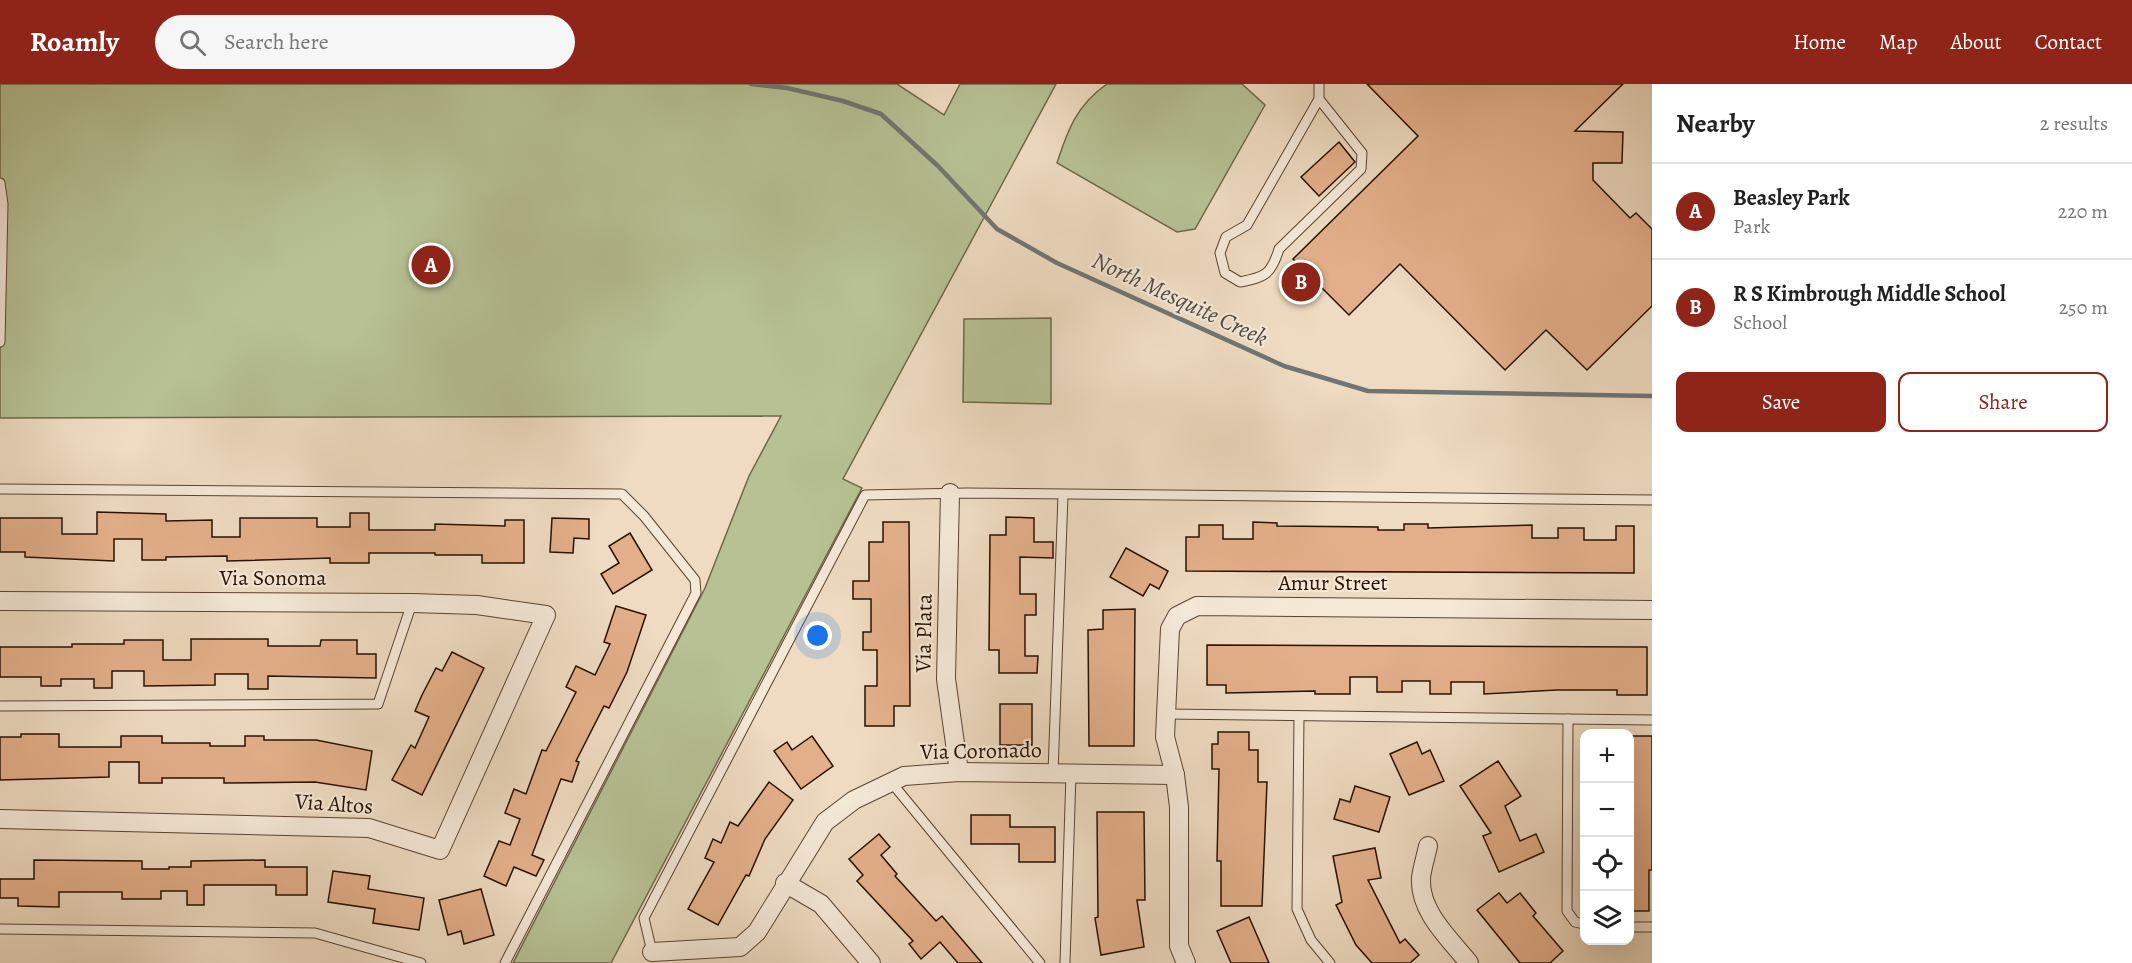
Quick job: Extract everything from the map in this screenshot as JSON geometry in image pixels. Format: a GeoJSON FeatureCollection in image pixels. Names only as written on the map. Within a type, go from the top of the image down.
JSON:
{"type":"FeatureCollection","features":[{"type":"Feature","properties":{"kind":"street","name":"Via Plata"},"geometry":{"type":"LineString","coordinates":[[950,493],[946,679],[959,772]]}},
{"type":"Feature","properties":{"kind":"street","name":"Via Sonoma"},"geometry":{"type":"LineString","coordinates":[[0,601],[477,604],[546,615]]}},
{"type":"Feature","properties":{"kind":"street","name":"Amur Street"},"geometry":{"type":"LineString","coordinates":[[1186,963],[1179,946],[1179,807],[1165,737],[1170,629],[1177,616],[1197,606],[1652,610]]}},
{"type":"Feature","properties":{"kind":"street","name":"Via Altos"},"geometry":{"type":"LineString","coordinates":[[0,819],[369,828],[440,850],[546,615]]}},
{"type":"Feature","properties":{"kind":"street","name":"Via Coronado"},"geometry":{"type":"LineString","coordinates":[[652,952],[740,947],[757,932],[785,883],[825,822],[854,800],[904,776],[959,772],[1174,775]]}},
{"type":"Feature","properties":{"kind":"street"},"geometry":{"type":"LineString","coordinates":[[1428,846],[1421,879],[1425,903],[1435,921],[1469,963]]}},
{"type":"Feature","properties":{"kind":"street"},"geometry":{"type":"LineString","coordinates":[[785,883],[821,904],[871,963]]}},
{"type":"Feature","properties":{"kind":"lane"},"geometry":{"type":"LineString","coordinates":[[1319,84],[1319,99],[1246,225],[1226,237],[1220,253],[1226,273],[1240,282],[1262,278],[1274,267],[1279,249],[1361,169],[1362,153],[1319,99]]}},
{"type":"Feature","properties":{"kind":"lane"},"geometry":{"type":"LineString","coordinates":[[0,183],[3,204],[0,342]]}},
{"type":"Feature","properties":{"kind":"lane"},"geometry":{"type":"LineString","coordinates":[[0,489],[622,494],[644,516],[695,580],[696,593],[505,963]]}},
{"type":"Feature","properties":{"kind":"lane"},"geometry":{"type":"LineString","coordinates":[[652,952],[644,918],[865,495],[950,493],[1652,500]]}},
{"type":"Feature","properties":{"kind":"lane"},"geometry":{"type":"LineString","coordinates":[[1063,495],[1062,774],[1065,963]]}},
{"type":"Feature","properties":{"kind":"lane"},"geometry":{"type":"LineString","coordinates":[[0,706],[378,704],[412,603]]}},
{"type":"Feature","properties":{"kind":"lane"},"geometry":{"type":"LineString","coordinates":[[1166,714],[1652,720]]}},
{"type":"Feature","properties":{"kind":"lane"},"geometry":{"type":"LineString","coordinates":[[1299,716],[1297,909],[1311,940],[1330,963]]}},
{"type":"Feature","properties":{"kind":"lane"},"geometry":{"type":"LineString","coordinates":[[1568,719],[1567,911],[1575,922],[1580,923]]}},
{"type":"Feature","properties":{"kind":"lane"},"geometry":{"type":"LineString","coordinates":[[891,783],[1040,963]]}},
{"type":"Feature","properties":{"kind":"lane"},"geometry":{"type":"LineString","coordinates":[[1634,927],[1652,927]]}},
{"type":"Feature","properties":{"kind":"lane"},"geometry":{"type":"LineString","coordinates":[[0,929],[315,933],[421,963]]}},
{"type":"Feature","properties":{"kind":"green space"},"geometry":{"type":"Polygon","coordinates":[[[0,84],[897,84],[944,115],[960,84],[1056,84],[843,479],[862,488],[611,963],[513,963],[705,588],[749,476],[781,416],[0,418],[0,84]]]}},
{"type":"Feature","properties":{"kind":"green space"},"geometry":{"type":"Polygon","coordinates":[[[1107,84],[1242,84],[1265,105],[1195,229],[1177,232],[1057,163],[1065,139],[1081,109],[1107,84]]]}},
{"type":"Feature","properties":{"kind":"green space"},"geometry":{"type":"Polygon","coordinates":[[[1051,318],[1051,404],[963,402],[964,319],[1051,318]]]}},
{"type":"Feature","properties":{"kind":"building"},"geometry":{"type":"Polygon","coordinates":[[[1367,84],[1623,84],[1575,131],[1623,132],[1622,163],[1593,163],[1593,180],[1630,218],[1636,213],[1652,229],[1652,306],[1587,370],[1546,330],[1505,370],[1400,264],[1349,315],[1293,259],[1418,136],[1367,84]]]}},
{"type":"Feature","properties":{"kind":"building"},"geometry":{"type":"Polygon","coordinates":[[[1339,142],[1355,162],[1319,196],[1301,177],[1339,142]]]}},
{"type":"Feature","properties":{"kind":"building"},"geometry":{"type":"Polygon","coordinates":[[[97,512],[166,514],[166,521],[212,520],[212,537],[240,537],[240,518],[317,518],[317,527],[350,527],[350,513],[369,513],[369,530],[435,530],[435,524],[505,526],[505,520],[524,520],[524,563],[482,563],[482,555],[435,555],[435,553],[369,553],[369,563],[330,563],[330,558],[227,561],[227,556],[166,557],[166,560],[142,560],[142,539],[114,539],[114,561],[25,557],[25,552],[0,552],[0,518],[62,518],[62,534],[97,534],[97,512]]]}},
{"type":"Feature","properties":{"kind":"building"},"geometry":{"type":"Polygon","coordinates":[[[1006,517],[1034,518],[1034,542],[1053,542],[1053,558],[1020,557],[1020,594],[1036,594],[1036,615],[1025,615],[1025,656],[1038,656],[1037,673],[999,673],[999,650],[989,650],[990,535],[1006,535],[1006,517]]]}},
{"type":"Feature","properties":{"kind":"building"},"geometry":{"type":"Polygon","coordinates":[[[552,518],[589,519],[589,539],[574,538],[573,553],[550,552],[552,518]]]}},
{"type":"Feature","properties":{"kind":"building"},"geometry":{"type":"Polygon","coordinates":[[[883,522],[909,522],[910,706],[894,706],[894,726],[865,726],[865,686],[877,686],[877,650],[863,650],[863,632],[871,632],[871,599],[853,599],[853,581],[869,581],[869,542],[883,542],[883,522]]]}},
{"type":"Feature","properties":{"kind":"building"},"geometry":{"type":"Polygon","coordinates":[[[1253,522],[1277,523],[1277,526],[1378,527],[1378,530],[1404,530],[1404,524],[1428,524],[1428,528],[1532,525],[1532,538],[1558,538],[1558,528],[1584,528],[1584,540],[1616,540],[1616,526],[1634,526],[1634,573],[1186,571],[1186,537],[1199,537],[1199,525],[1223,525],[1223,539],[1253,539],[1253,522]]]}},
{"type":"Feature","properties":{"kind":"building"},"geometry":{"type":"Polygon","coordinates":[[[630,533],[652,570],[613,594],[601,574],[619,563],[609,546],[630,533]]]}},
{"type":"Feature","properties":{"kind":"building"},"geometry":{"type":"Polygon","coordinates":[[[1126,548],[1168,571],[1159,589],[1150,584],[1143,596],[1110,577],[1126,548]]]}},
{"type":"Feature","properties":{"kind":"building"},"geometry":{"type":"Polygon","coordinates":[[[616,606],[646,615],[627,672],[609,708],[604,706],[576,761],[579,762],[572,782],[561,779],[532,855],[544,860],[536,876],[514,867],[506,886],[484,876],[499,841],[510,845],[520,819],[505,813],[514,789],[526,794],[542,750],[546,751],[576,692],[566,687],[576,666],[595,675],[610,644],[604,642],[616,606]]]}},
{"type":"Feature","properties":{"kind":"building"},"geometry":{"type":"Polygon","coordinates":[[[1135,609],[1134,746],[1089,746],[1088,630],[1103,629],[1103,610],[1135,609]]]}},
{"type":"Feature","properties":{"kind":"building"},"geometry":{"type":"Polygon","coordinates":[[[191,639],[268,639],[268,646],[320,646],[321,640],[357,640],[357,654],[376,654],[376,678],[268,676],[268,689],[248,689],[248,674],[215,674],[215,685],[144,686],[144,671],[112,671],[112,688],[94,688],[94,679],[61,679],[61,686],[41,686],[41,677],[0,677],[0,647],[72,647],[72,644],[124,644],[124,640],[163,640],[163,660],[191,660],[191,639]]]}},
{"type":"Feature","properties":{"kind":"building"},"geometry":{"type":"Polygon","coordinates":[[[1207,645],[1647,647],[1647,695],[1617,695],[1617,690],[1557,690],[1484,694],[1484,682],[1451,682],[1451,694],[1430,694],[1430,681],[1402,681],[1402,692],[1377,692],[1377,677],[1350,677],[1350,694],[1315,694],[1315,691],[1226,693],[1226,685],[1207,685],[1207,645]]]}},
{"type":"Feature","properties":{"kind":"building"},"geometry":{"type":"Polygon","coordinates":[[[452,652],[484,668],[422,795],[392,780],[411,745],[415,748],[429,717],[415,711],[422,695],[436,668],[442,671],[452,652]]]}},
{"type":"Feature","properties":{"kind":"building"},"geometry":{"type":"Polygon","coordinates":[[[1000,704],[1032,704],[1032,745],[1000,745],[1000,704]]]}},
{"type":"Feature","properties":{"kind":"building"},"geometry":{"type":"Polygon","coordinates":[[[1218,732],[1249,732],[1249,750],[1258,750],[1258,782],[1267,782],[1262,906],[1221,906],[1221,861],[1217,861],[1219,769],[1212,769],[1212,744],[1218,744],[1218,732]]]}},
{"type":"Feature","properties":{"kind":"building"},"geometry":{"type":"Polygon","coordinates":[[[21,734],[59,734],[59,747],[121,747],[121,736],[162,736],[162,743],[245,746],[245,736],[264,736],[264,740],[316,740],[372,751],[366,790],[315,782],[224,783],[224,778],[162,778],[162,783],[139,783],[139,762],[109,762],[109,777],[0,780],[0,737],[21,737],[21,734]]]}},
{"type":"Feature","properties":{"kind":"building"},"geometry":{"type":"Polygon","coordinates":[[[812,736],[833,766],[801,789],[774,751],[787,742],[792,750],[812,736]]]}},
{"type":"Feature","properties":{"kind":"building"},"geometry":{"type":"Polygon","coordinates":[[[1634,736],[1652,736],[1652,870],[1649,870],[1649,911],[1634,911],[1634,736]]]}},
{"type":"Feature","properties":{"kind":"building"},"geometry":{"type":"Polygon","coordinates":[[[1417,742],[1422,754],[1430,750],[1444,781],[1409,795],[1390,754],[1417,742]]]}},
{"type":"Feature","properties":{"kind":"building"},"geometry":{"type":"Polygon","coordinates":[[[1498,761],[1521,796],[1505,806],[1520,841],[1536,834],[1544,852],[1499,872],[1483,836],[1491,833],[1460,786],[1498,761]]]}},
{"type":"Feature","properties":{"kind":"building"},"geometry":{"type":"Polygon","coordinates":[[[769,782],[793,800],[765,839],[749,876],[746,875],[718,925],[688,909],[714,862],[705,858],[713,839],[721,843],[730,822],[738,826],[769,782]]]}},
{"type":"Feature","properties":{"kind":"building"},"geometry":{"type":"Polygon","coordinates":[[[1355,786],[1390,797],[1379,832],[1334,819],[1340,799],[1350,802],[1355,786]]]}},
{"type":"Feature","properties":{"kind":"building"},"geometry":{"type":"Polygon","coordinates":[[[1097,812],[1144,812],[1145,900],[1137,900],[1144,947],[1101,955],[1095,918],[1098,917],[1097,812]]]}},
{"type":"Feature","properties":{"kind":"building"},"geometry":{"type":"Polygon","coordinates":[[[971,815],[1010,815],[1010,827],[1055,827],[1055,862],[1019,862],[1019,844],[971,844],[971,815]]]}},
{"type":"Feature","properties":{"kind":"building"},"geometry":{"type":"Polygon","coordinates":[[[879,834],[890,847],[881,855],[897,874],[895,876],[936,921],[942,916],[982,963],[958,963],[940,942],[921,959],[909,944],[913,941],[857,881],[863,875],[849,859],[879,834]]]}},
{"type":"Feature","properties":{"kind":"building"},"geometry":{"type":"Polygon","coordinates":[[[1375,848],[1381,878],[1368,880],[1400,943],[1405,939],[1419,955],[1410,963],[1372,963],[1356,945],[1336,905],[1342,902],[1333,856],[1375,848]]]}},
{"type":"Feature","properties":{"kind":"building"},"geometry":{"type":"Polygon","coordinates":[[[34,860],[142,861],[142,869],[169,869],[169,867],[191,867],[191,861],[265,860],[265,867],[307,867],[307,895],[276,895],[276,885],[204,885],[204,905],[187,905],[187,891],[161,891],[161,899],[122,899],[122,892],[59,892],[59,907],[18,906],[18,898],[0,898],[0,879],[34,879],[34,860]]]}},
{"type":"Feature","properties":{"kind":"building"},"geometry":{"type":"Polygon","coordinates":[[[333,871],[370,876],[368,889],[424,898],[419,930],[373,923],[375,909],[328,902],[333,871]]]}},
{"type":"Feature","properties":{"kind":"building"},"geometry":{"type":"Polygon","coordinates":[[[481,889],[494,935],[464,944],[461,931],[448,935],[439,900],[481,889]]]}},
{"type":"Feature","properties":{"kind":"building"},"geometry":{"type":"Polygon","coordinates":[[[1499,893],[1507,903],[1520,893],[1536,913],[1533,916],[1563,951],[1550,963],[1520,963],[1477,910],[1499,893]]]}},
{"type":"Feature","properties":{"kind":"building"},"geometry":{"type":"Polygon","coordinates":[[[1249,917],[1269,963],[1231,963],[1217,931],[1249,917]]]}},
{"type":"Feature","properties":{"kind":"waterway","name":"North Mesquite Creek"},"geometry":{"type":"LineString","coordinates":[[751,84],[787,88],[843,101],[881,114],[938,166],[997,229],[1057,263],[1284,366],[1368,391],[1652,396]]}},
{"type":"Feature","properties":{"kind":"place","name":"Beasley Park"},"geometry":{"type":"Point","coordinates":[431,265]}},
{"type":"Feature","properties":{"kind":"place","name":"R S Kimbrough Middle School"},"geometry":{"type":"Point","coordinates":[1301,282]}}]}
